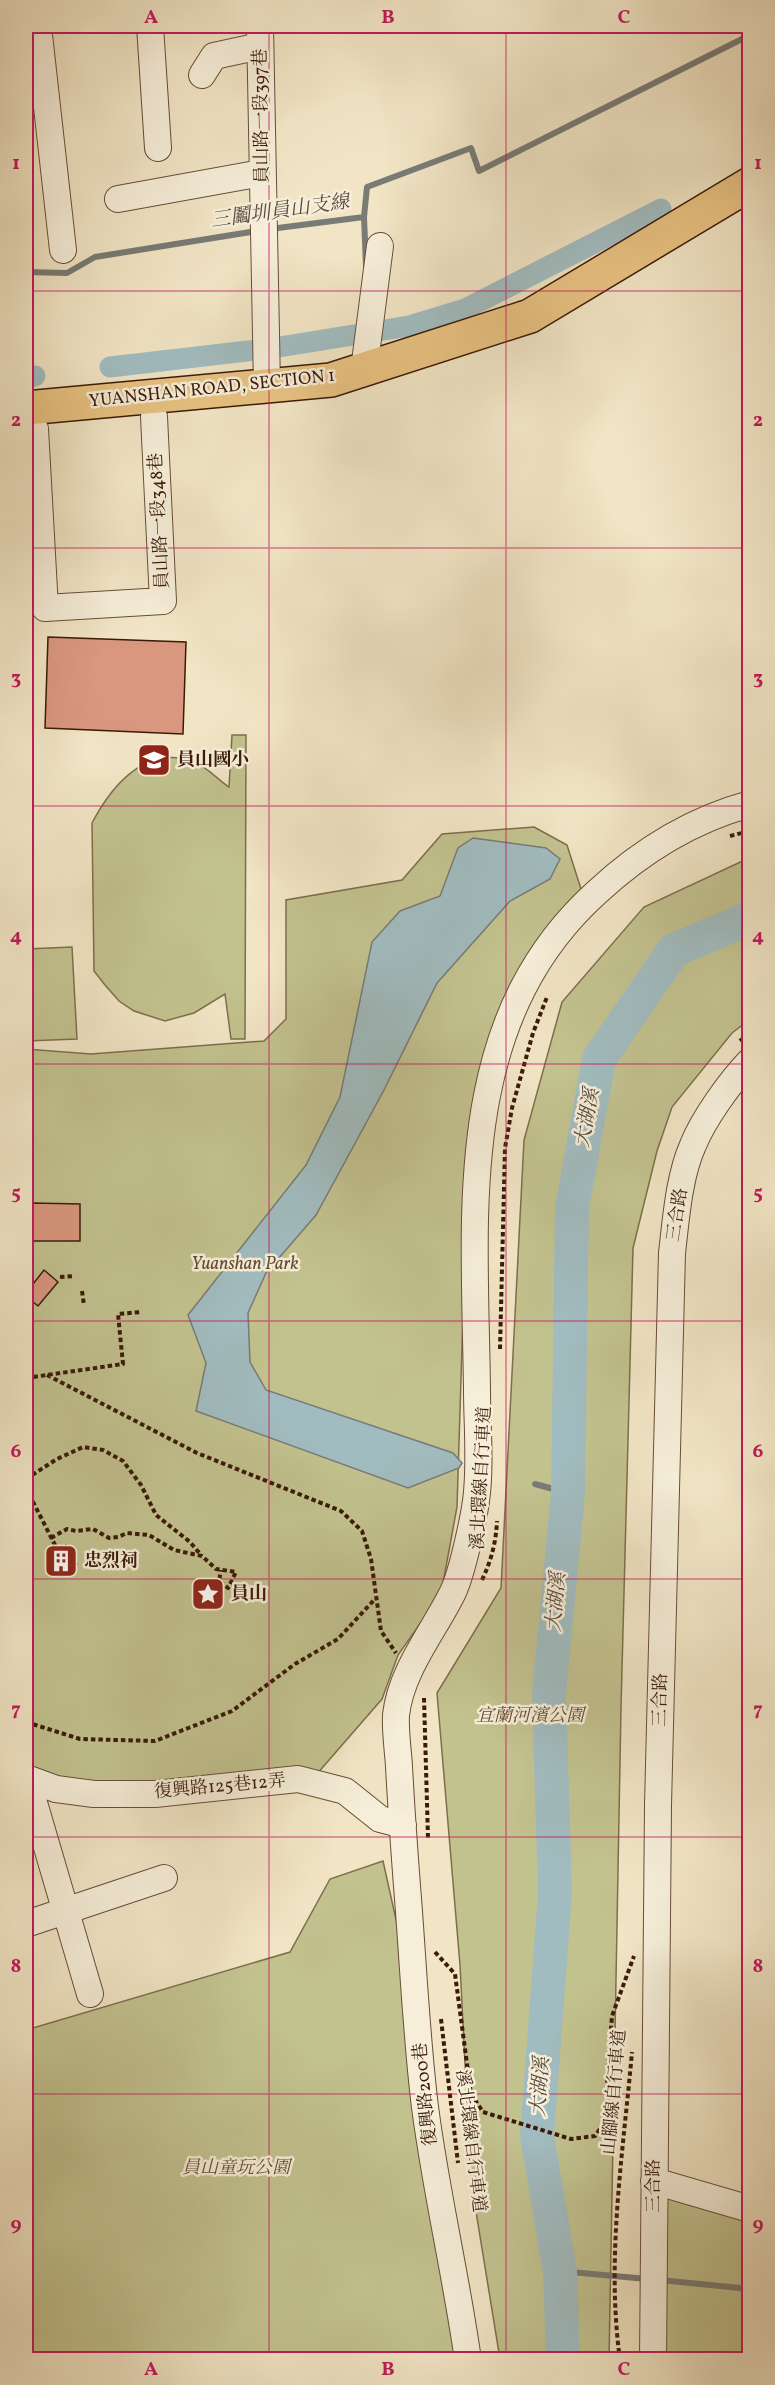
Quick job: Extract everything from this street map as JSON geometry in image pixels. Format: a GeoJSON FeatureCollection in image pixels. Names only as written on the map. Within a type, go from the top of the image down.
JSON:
{"type":"FeatureCollection","features":[{"type":"Feature","properties":{"kind":"main road","name":"YUANSHAN ROAD, SECTION 1"},"geometry":{"type":"LineString","coordinates":[[28,423],[267,386],[332,380],[364,370],[530,315],[750,184]]}},
{"type":"Feature","properties":{"kind":"main road","name":"YUANSHAN ROAD, SECTION 1"},"geometry":{"type":"LineString","coordinates":[[28,423],[154,417],[330,400],[424,374],[533,337],[750,209]]}},
{"type":"Feature","properties":{"kind":"street"},"geometry":{"type":"LineString","coordinates":[[38,26],[63,250]]}},
{"type":"Feature","properties":{"kind":"street"},"geometry":{"type":"LineString","coordinates":[[150,26],[158,148]]}},
{"type":"Feature","properties":{"kind":"street"},"geometry":{"type":"LineString","coordinates":[[202,75],[214,56],[260,36]]}},
{"type":"Feature","properties":{"kind":"street","name":"員山路一段397巷"},"geometry":{"type":"LineString","coordinates":[[260,36],[267,386]]}},
{"type":"Feature","properties":{"kind":"street"},"geometry":{"type":"LineString","coordinates":[[118,199],[262,173]]}},
{"type":"Feature","properties":{"kind":"street"},"geometry":{"type":"LineString","coordinates":[[364,370],[380,246]]}},
{"type":"Feature","properties":{"kind":"street","name":"員山路一段348巷"},"geometry":{"type":"LineString","coordinates":[[28,423],[45,608],[164,601],[154,417]]}},
{"type":"Feature","properties":{"kind":"street","name":"復興路200巷"},"geometry":{"type":"LineString","coordinates":[[468,2360],[440,2208],[425,2103],[396,1715],[412,1665],[456,1587],[476,1500],[475,1189],[483,1106],[497,1050],[521,989],[553,940],[582,905],[613,877],[667,837],[730,809],[750,804]]}},
{"type":"Feature","properties":{"kind":"street","name":"三合路"},"geometry":{"type":"LineString","coordinates":[[653,2360],[658,1805],[672,1253],[680,1194],[693,1145],[732,1079],[750,1061]]}},
{"type":"Feature","properties":{"kind":"street"},"geometry":{"type":"LineString","coordinates":[[26,1779],[90,1994]]}},
{"type":"Feature","properties":{"kind":"street","name":"復興路125巷12弄"},"geometry":{"type":"LineString","coordinates":[[26,1779],[56,1789],[94,1794],[155,1794],[298,1779],[345,1791],[380,1819],[403,1826]]}},
{"type":"Feature","properties":{"kind":"street"},"geometry":{"type":"LineString","coordinates":[[26,1924],[164,1878]]}},
{"type":"Feature","properties":{"kind":"street"},"geometry":{"type":"LineString","coordinates":[[654,2181],[750,2209]]}},
{"type":"Feature","properties":{"kind":"path"},"geometry":{"type":"LineString","coordinates":[[726,837],[750,831]]}},
{"type":"Feature","properties":{"kind":"path"},"geometry":{"type":"LineString","coordinates":[[500,1360],[505,1148],[512,1108],[533,1033],[550,989]]}},
{"type":"Feature","properties":{"kind":"path"},"geometry":{"type":"LineString","coordinates":[[26,1222],[33,1255],[32,1268],[26,1284]]}},
{"type":"Feature","properties":{"kind":"path"},"geometry":{"type":"LineString","coordinates":[[60,1277],[74,1275]]}},
{"type":"Feature","properties":{"kind":"path"},"geometry":{"type":"LineString","coordinates":[[82,1291],[84,1305]]}},
{"type":"Feature","properties":{"kind":"path"},"geometry":{"type":"LineString","coordinates":[[26,1378],[123,1364],[118,1314],[142,1311]]}},
{"type":"Feature","properties":{"kind":"path"},"geometry":{"type":"LineString","coordinates":[[26,1335],[30,1359],[26,1371]]}},
{"type":"Feature","properties":{"kind":"path"},"geometry":{"type":"LineString","coordinates":[[47,1375],[197,1453],[341,1511],[362,1531],[371,1559],[381,1631],[398,1656]]}},
{"type":"Feature","properties":{"kind":"path"},"geometry":{"type":"LineString","coordinates":[[26,1479],[57,1459],[83,1447],[103,1450],[123,1461],[141,1485],[156,1515],[190,1542],[212,1566],[236,1572],[228,1588],[219,1581],[221,1570]]}},
{"type":"Feature","properties":{"kind":"path"},"geometry":{"type":"LineString","coordinates":[[26,1488],[56,1547]]}},
{"type":"Feature","properties":{"kind":"path","name":"溪北環線自行車道"},"geometry":{"type":"LineString","coordinates":[[478,1588],[490,1564],[496,1535],[497,1512]]}},
{"type":"Feature","properties":{"kind":"path"},"geometry":{"type":"LineString","coordinates":[[51,1538],[67,1528],[76,1531],[93,1529],[109,1538],[127,1533],[149,1535],[174,1550],[202,1556]]}},
{"type":"Feature","properties":{"kind":"path"},"geometry":{"type":"LineString","coordinates":[[26,1722],[80,1739],[155,1741],[232,1711],[295,1664],[338,1638],[375,1599]]}},
{"type":"Feature","properties":{"kind":"path"},"geometry":{"type":"LineString","coordinates":[[425,1693],[424,1735],[428,1847]]}},
{"type":"Feature","properties":{"kind":"path"},"geometry":{"type":"LineString","coordinates":[[434,1961],[433,1950],[455,1974],[471,2094],[483,2112],[571,2139],[595,2136],[604,2123],[612,2016],[638,1946]]}},
{"type":"Feature","properties":{"kind":"path","name":"溪北環線自行車道"},"geometry":{"type":"LineString","coordinates":[[440,2008],[459,2171]]}},
{"type":"Feature","properties":{"kind":"path","name":"山腳線自行車道"},"geometry":{"type":"LineString","coordinates":[[620,2360],[616,2331],[615,2233],[632,2048]]}},
{"type":"Feature","properties":{"kind":"green space"},"geometry":{"type":"Polygon","coordinates":[[[232,735],[246,735],[245,1039],[231,1039],[225,994],[194,1013],[165,1021],[134,1011],[119,1001],[94,971],[92,823],[100,809],[130,773],[158,759],[173,757],[190,760],[205,768],[229,787],[232,735]]]}},
{"type":"Feature","properties":{"kind":"green space","name":"Yuanshan Park"},"geometry":{"type":"Polygon","coordinates":[[[534,827],[567,845],[582,892],[531,952],[468,1156],[457,1507],[441,1594],[398,1655],[382,1699],[316,1775],[98,1788],[26,1771],[26,1049],[91,1054],[264,1041],[286,1019],[286,900],[402,880],[442,834],[534,827]]]}},
{"type":"Feature","properties":{"kind":"green space","name":"宜蘭河濱公園"},"geometry":{"type":"Polygon","coordinates":[[[749,858],[749,1020],[732,1033],[672,1107],[657,1151],[633,1248],[621,1708],[609,2359],[500,2359],[471,2181],[460,1965],[437,1693],[501,1588],[524,1140],[562,1002],[644,907],[749,858]]]}},
{"type":"Feature","properties":{"kind":"green space"},"geometry":{"type":"Polygon","coordinates":[[[72,947],[77,1039],[26,1041],[26,949],[72,947]]]}},
{"type":"Feature","properties":{"kind":"green space","name":"員山童玩公園"},"geometry":{"type":"Polygon","coordinates":[[[383,1861],[397,1924],[456,2359],[26,2360],[26,2030],[290,1952],[330,1879],[383,1861]]]}},
{"type":"Feature","properties":{"kind":"green space"},"geometry":{"type":"Polygon","coordinates":[[[656,2183],[749,2212],[749,2359],[662,2359],[656,2183]]]}},
{"type":"Feature","properties":{"kind":"water"},"geometry":{"type":"Polygon","coordinates":[[[473,838],[546,848],[560,859],[550,879],[510,901],[437,983],[384,1090],[316,1215],[266,1273],[248,1313],[250,1362],[266,1390],[453,1453],[462,1463],[459,1468],[408,1488],[196,1411],[206,1363],[188,1315],[306,1165],[340,1097],[372,942],[400,911],[440,896],[458,848],[473,838]]]}},
{"type":"Feature","properties":{"kind":"building"},"geometry":{"type":"Polygon","coordinates":[[[48,637],[186,642],[183,734],[45,728],[48,637]]]}},
{"type":"Feature","properties":{"kind":"building"},"geometry":{"type":"Polygon","coordinates":[[[33,1203],[80,1204],[80,1241],[33,1241],[33,1227],[29,1227],[29,1212],[33,1212],[33,1203]]]}},
{"type":"Feature","properties":{"kind":"building"},"geometry":{"type":"Polygon","coordinates":[[[44,1270],[58,1282],[38,1306],[26,1296],[26,1293],[44,1270]]]}},
{"type":"Feature","properties":{"kind":"building","name":"忠烈祠"},"geometry":{"type":"Polygon","coordinates":[[[66,1545],[77,1564],[56,1576],[46,1557],[66,1545]]]}},
{"type":"Feature","properties":{"kind":"waterway","name":"三鬮圳員山支線"},"geometry":{"type":"LineString","coordinates":[[270,229],[364,217],[367,187],[471,148],[479,171],[750,35]]}},
{"type":"Feature","properties":{"kind":"waterway"},"geometry":{"type":"LineString","coordinates":[[110,367],[273,348],[409,326],[465,309],[661,209]]}},
{"type":"Feature","properties":{"kind":"waterway"},"geometry":{"type":"LineString","coordinates":[[364,217],[366,266]]}},
{"type":"Feature","properties":{"kind":"waterway","name":"三鬮圳員山支線"},"geometry":{"type":"LineString","coordinates":[[26,272],[67,273],[95,257],[257,231]]}},
{"type":"Feature","properties":{"kind":"waterway"},"geometry":{"type":"LineString","coordinates":[[26,377],[35,376]]}},
{"type":"Feature","properties":{"kind":"waterway","name":"大湖溪"},"geometry":{"type":"LineString","coordinates":[[563,2360],[560,2271],[537,2136],[555,1893],[549,1693],[568,1493],[572,1208],[599,1059],[674,950],[750,918]]}},
{"type":"Feature","properties":{"kind":"waterway"},"geometry":{"type":"LineString","coordinates":[[535,1484],[568,1493]]}},
{"type":"Feature","properties":{"kind":"waterway"},"geometry":{"type":"LineString","coordinates":[[560,2271],[647,2279]]}},
{"type":"Feature","properties":{"kind":"waterway"},"geometry":{"type":"LineString","coordinates":[[660,2280],[750,2289]]}},
{"type":"Feature","properties":{"kind":"place","name":"員山國小"},"geometry":{"type":"Point","coordinates":[154,760]}},
{"type":"Feature","properties":{"kind":"place","name":"忠烈祠"},"geometry":{"type":"Point","coordinates":[61,1561]}},
{"type":"Feature","properties":{"kind":"place","name":"員山"},"geometry":{"type":"Point","coordinates":[208,1594]}}]}
